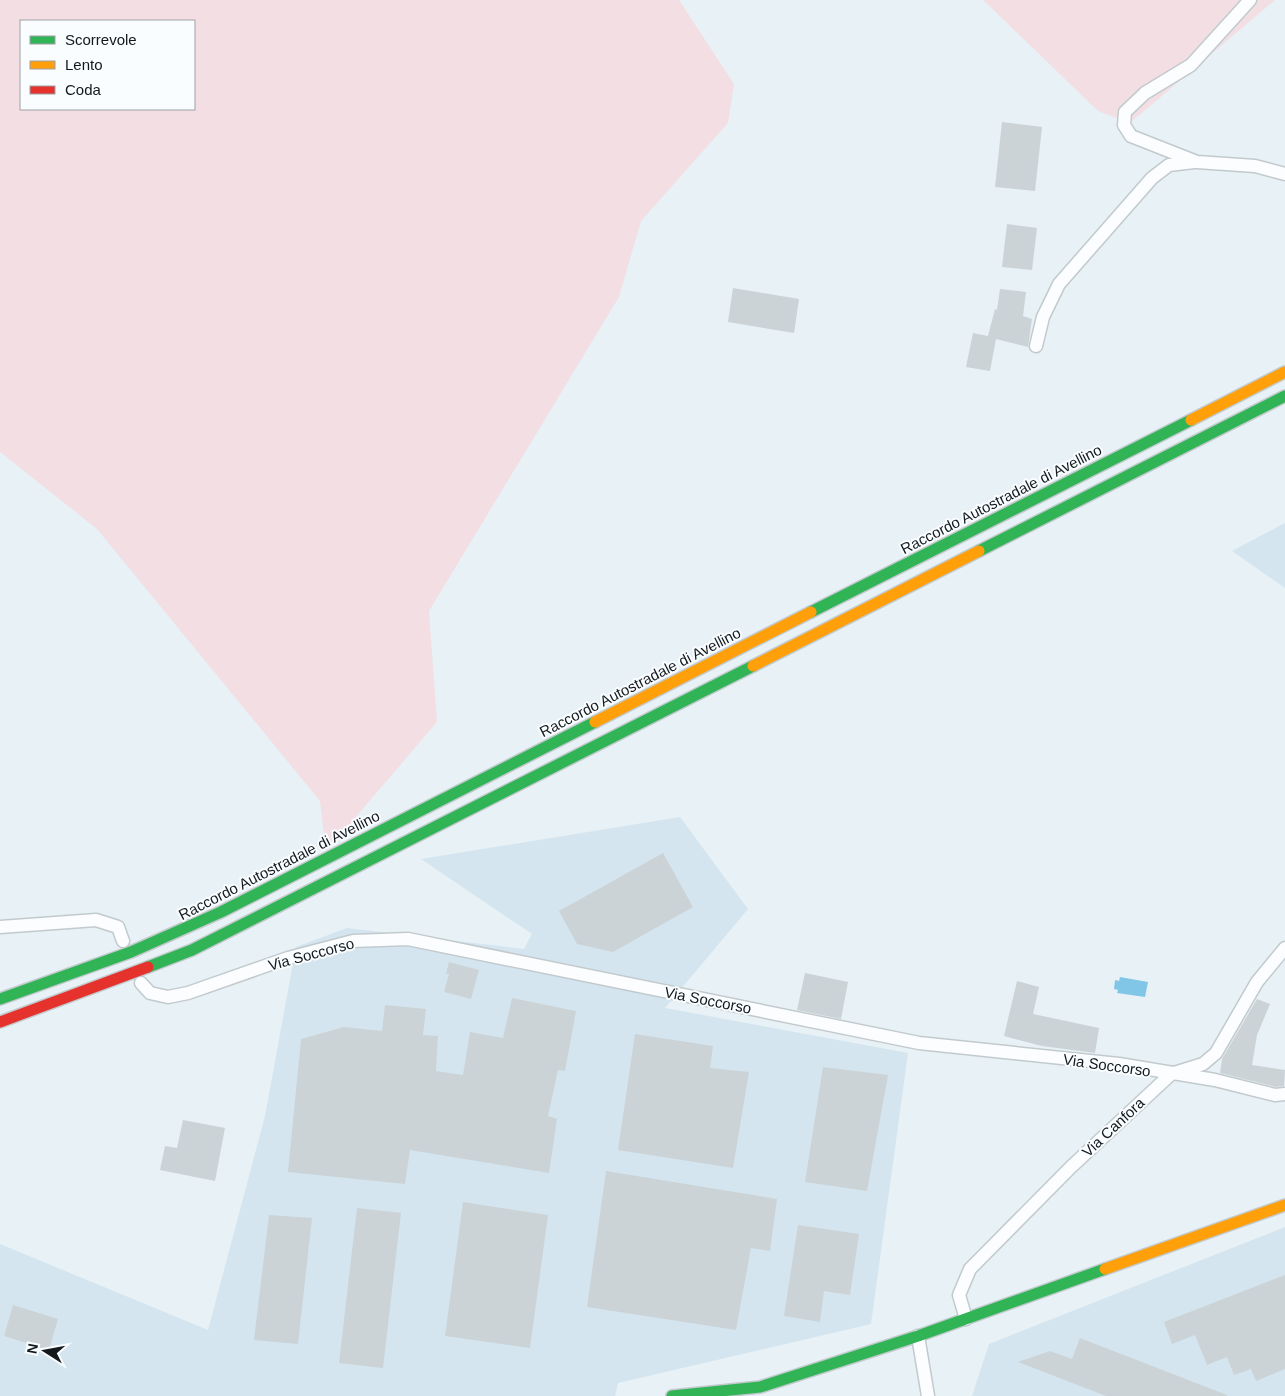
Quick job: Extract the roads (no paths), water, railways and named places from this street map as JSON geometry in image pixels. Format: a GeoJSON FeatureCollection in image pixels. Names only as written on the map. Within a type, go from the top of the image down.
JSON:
{"type":"FeatureCollection","features":[{"type":"Feature","properties":{"kind":"main road","name":"Raccordo Autostradale di Avellino"},"geometry":{"type":"LineString","coordinates":[[0,1000],[131,952],[221,912],[1285,372]]}},
{"type":"Feature","properties":{"kind":"main road"},"geometry":{"type":"LineString","coordinates":[[0,1022],[88,992],[192,950],[1285,396]]}},
{"type":"Feature","properties":{"kind":"main road"},"geometry":{"type":"LineString","coordinates":[[672,1396],[760,1387],[918,1336],[1285,1204]]}},
{"type":"Feature","properties":{"kind":"street"},"geometry":{"type":"LineString","coordinates":[[1197,162],[1131,136],[1124,125],[1126,112],[1145,93],[1191,65],[1250,0]]}},
{"type":"Feature","properties":{"kind":"street"},"geometry":{"type":"LineString","coordinates":[[1036,346],[1043,316],[1059,284],[1152,178],[1169,165],[1197,162],[1255,166],[1285,174]]}},
{"type":"Feature","properties":{"kind":"street"},"geometry":{"type":"LineString","coordinates":[[0,927],[96,920],[118,927],[123,941]]}},
{"type":"Feature","properties":{"kind":"street","name":"Via Soccorso"},"geometry":{"type":"LineString","coordinates":[[142,983],[150,993],[168,997],[188,993],[288,958],[353,940],[408,939],[919,1043],[1119,1064],[1215,1080],[1275,1095],[1285,1094]]}},
{"type":"Feature","properties":{"kind":"street","name":"Via Canfora"},"geometry":{"type":"LineString","coordinates":[[966,1319],[959,1295],[970,1269],[1071,1167],[1171,1074],[1203,1064],[1216,1053],[1257,982],[1285,948]]}},
{"type":"Feature","properties":{"kind":"street"},"geometry":{"type":"LineString","coordinates":[[918,1336],[928,1396]]}},
{"type":"Feature","properties":{"kind":"water"},"geometry":{"type":"Polygon","coordinates":[[[1120,977],[1148,982],[1145,997],[1117,993],[1118,990],[1114,989],[1115,980],[1119,981],[1120,977]]]}}]}
